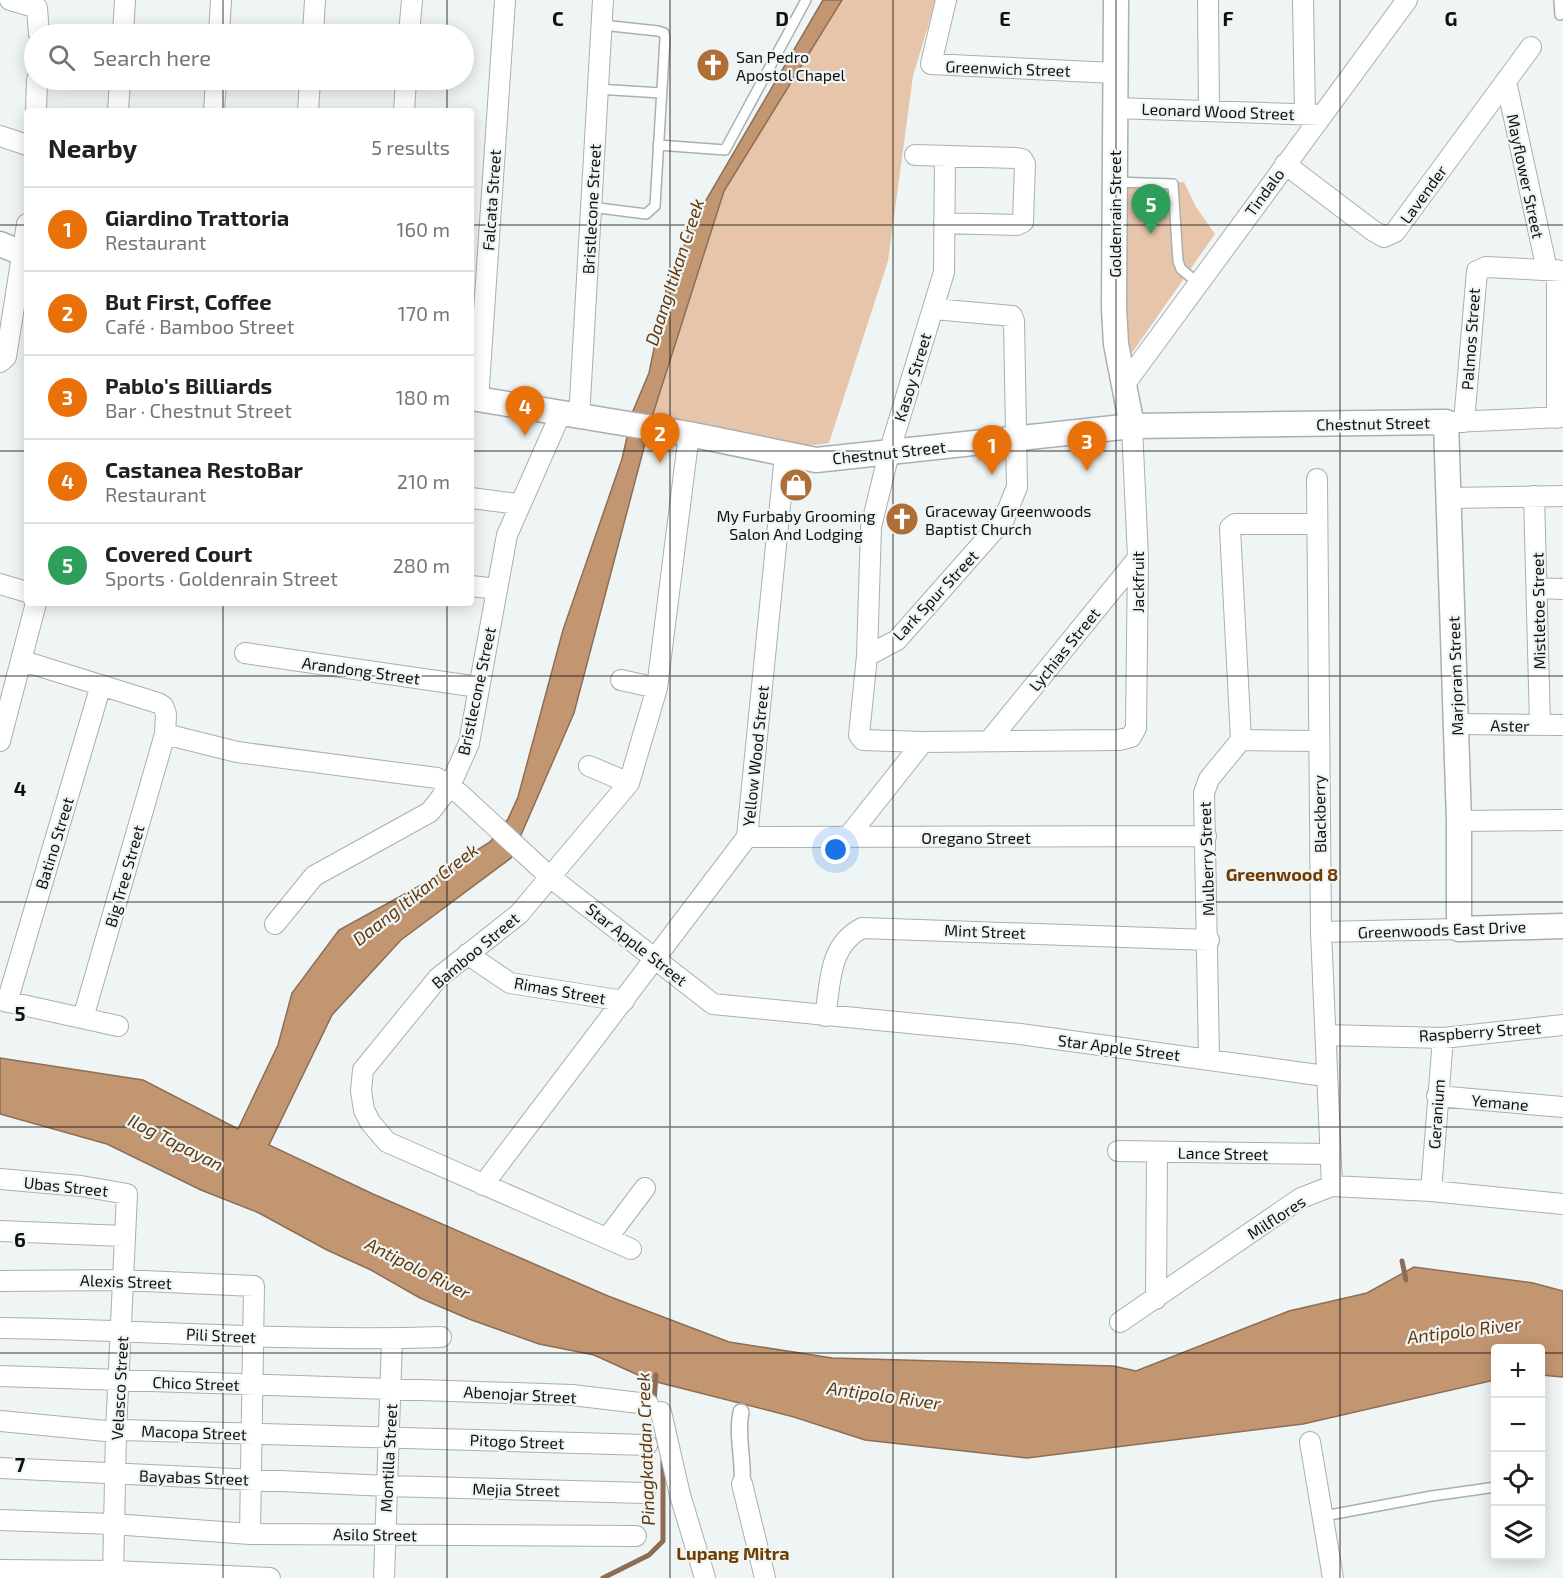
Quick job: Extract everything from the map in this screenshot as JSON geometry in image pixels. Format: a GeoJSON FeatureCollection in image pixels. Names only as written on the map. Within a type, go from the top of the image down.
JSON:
{"type":"FeatureCollection","features":[{"type":"Feature","properties":{"kind":"street"},"geometry":{"type":"LineString","coordinates":[[10,0],[33,5],[40,14],[40,24]]}},
{"type":"Feature","properties":{"kind":"street"},"geometry":{"type":"LineString","coordinates":[[124,24],[125,0]]}},
{"type":"Feature","properties":{"kind":"street"},"geometry":{"type":"LineString","coordinates":[[220,24],[221,0]]}},
{"type":"Feature","properties":{"kind":"street"},"geometry":{"type":"LineString","coordinates":[[314,24],[315,0]]}},
{"type":"Feature","properties":{"kind":"street"},"geometry":{"type":"LineString","coordinates":[[410,24],[411,0]]}},
{"type":"Feature","properties":{"kind":"street","name":"Falcata Street"},"geometry":{"type":"LineString","coordinates":[[474,399],[505,0]]}},
{"type":"Feature","properties":{"kind":"street","name":"Bristlecone Street"},"geometry":{"type":"LineString","coordinates":[[275,924],[314,876],[430,812],[455,790],[468,743],[507,535],[518,504],[569,416],[591,207],[603,0]]}},
{"type":"Feature","properties":{"kind":"street","name":"Greenwich Street"},"geometry":{"type":"LineString","coordinates":[[946,0],[931,60],[935,65],[1114,73]]}},
{"type":"Feature","properties":{"kind":"street","name":"Goldenrain Street"},"geometry":{"type":"LineString","coordinates":[[1116,0],[1114,308],[1116,344],[1132,426]]}},
{"type":"Feature","properties":{"kind":"street"},"geometry":{"type":"LineString","coordinates":[[1208,0],[1209,110]]}},
{"type":"Feature","properties":{"kind":"street"},"geometry":{"type":"LineString","coordinates":[[1303,0],[1313,114]]}},
{"type":"Feature","properties":{"kind":"street","name":"Tindalo"},"geometry":{"type":"LineString","coordinates":[[1124,385],[1285,164],[1313,114],[1404,2]]}},
{"type":"Feature","properties":{"kind":"street","name":"Lavender"},"geometry":{"type":"LineString","coordinates":[[1285,164],[1384,237],[1395,232],[1531,47]]}},
{"type":"Feature","properties":{"kind":"street","name":"Mayflower Street"},"geometry":{"type":"LineString","coordinates":[[1506,81],[1555,270],[1560,417]]}},
{"type":"Feature","properties":{"kind":"street"},"geometry":{"type":"LineString","coordinates":[[36,108],[37,90]]}},
{"type":"Feature","properties":{"kind":"street"},"geometry":{"type":"LineString","coordinates":[[118,108],[119,90]]}},
{"type":"Feature","properties":{"kind":"street"},"geometry":{"type":"LineString","coordinates":[[214,108],[215,90]]}},
{"type":"Feature","properties":{"kind":"street"},"geometry":{"type":"LineString","coordinates":[[308,108],[309,90]]}},
{"type":"Feature","properties":{"kind":"street"},"geometry":{"type":"LineString","coordinates":[[404,108],[405,90]]}},
{"type":"Feature","properties":{"kind":"street","name":"Leonard Wood Street"},"geometry":{"type":"LineString","coordinates":[[1115,108],[1313,114]]}},
{"type":"Feature","properties":{"kind":"street"},"geometry":{"type":"LineString","coordinates":[[0,136],[24,144]]}},
{"type":"Feature","properties":{"kind":"street"},"geometry":{"type":"LineString","coordinates":[[915,155],[1022,159],[1025,164],[1025,218],[1017,225],[945,223]]}},
{"type":"Feature","properties":{"kind":"street","name":"Kasoy Street"},"geometry":{"type":"LineString","coordinates":[[923,742],[862,740],[859,735],[867,657],[871,527],[889,453],[944,272],[945,156]]}},
{"type":"Feature","properties":{"kind":"street"},"geometry":{"type":"LineString","coordinates":[[0,244],[24,253]]}},
{"type":"Feature","properties":{"kind":"street"},"geometry":{"type":"LineString","coordinates":[[0,362],[6,357],[24,264]]}},
{"type":"Feature","properties":{"kind":"street","name":"Palmos Street"},"geometry":{"type":"LineString","coordinates":[[1455,422],[1477,271],[1486,267],[1555,270]]}},
{"type":"Feature","properties":{"kind":"street","name":"Lark Spur Street"},"geometry":{"type":"LineString","coordinates":[[867,657],[897,640],[1004,519],[1017,487],[1014,321],[1012,316],[933,309]]}},
{"type":"Feature","properties":{"kind":"street","name":"Chestnut Street"},"geometry":{"type":"LineString","coordinates":[[474,399],[689,434],[816,460],[1132,426],[1455,422],[1560,417]]}},
{"type":"Feature","properties":{"kind":"street","name":"Marjoram Street"},"geometry":{"type":"LineString","coordinates":[[1455,422],[1449,498],[1459,821],[1459,929]]}},
{"type":"Feature","properties":{"kind":"street","name":"Jackfruit"},"geometry":{"type":"LineString","coordinates":[[989,741],[1119,740],[1131,737],[1136,728],[1138,558],[1132,426]]}},
{"type":"Feature","properties":{"kind":"street","name":"Bamboo Street"},"geometry":{"type":"LineString","coordinates":[[631,1249],[387,1142],[370,1122],[364,1110],[361,1091],[363,1070],[438,978],[519,914],[629,783],[657,688],[689,434]]}},
{"type":"Feature","properties":{"kind":"street","name":"Yellow Wood Street"},"geometry":{"type":"LineString","coordinates":[[483,1185],[747,837],[785,455]]}},
{"type":"Feature","properties":{"kind":"street","name":"Blackberry"},"geometry":{"type":"LineString","coordinates":[[1317,479],[1321,932],[1328,1154],[1332,1186]]}},
{"type":"Feature","properties":{"kind":"street","name":"Mistletoe Street"},"geometry":{"type":"LineString","coordinates":[[1534,496],[1540,725]]}},
{"type":"Feature","properties":{"kind":"street"},"geometry":{"type":"LineString","coordinates":[[1449,498],[1563,496]]}},
{"type":"Feature","properties":{"kind":"street"},"geometry":{"type":"LineString","coordinates":[[474,498],[518,504]]}},
{"type":"Feature","properties":{"kind":"street"},"geometry":{"type":"LineString","coordinates":[[1317,524],[1235,524],[1230,528],[1241,740],[1318,741]]}},
{"type":"Feature","properties":{"kind":"street","name":"Lychias Street"},"geometry":{"type":"LineString","coordinates":[[989,741],[1138,558]]}},
{"type":"Feature","properties":{"kind":"street"},"geometry":{"type":"LineString","coordinates":[[0,584],[24,591]]}},
{"type":"Feature","properties":{"kind":"street"},"geometry":{"type":"LineString","coordinates":[[474,586],[497,589]]}},
{"type":"Feature","properties":{"kind":"street"},"geometry":{"type":"LineString","coordinates":[[1538,588],[1563,588]]}},
{"type":"Feature","properties":{"kind":"street"},"geometry":{"type":"LineString","coordinates":[[0,741],[23,661],[35,606]]}},
{"type":"Feature","properties":{"kind":"street","name":"Arandong Street"},"geometry":{"type":"LineString","coordinates":[[245,654],[478,687]]}},
{"type":"Feature","properties":{"kind":"street"},"geometry":{"type":"LineString","coordinates":[[23,661],[101,684],[163,706],[166,714],[165,734]]}},
{"type":"Feature","properties":{"kind":"street"},"geometry":{"type":"LineString","coordinates":[[621,680],[657,688]]}},
{"type":"Feature","properties":{"kind":"street","name":"Batino Street"},"geometry":{"type":"LineString","coordinates":[[4,1001],[101,684]]}},
{"type":"Feature","properties":{"kind":"street","name":"Aster"},"geometry":{"type":"LineString","coordinates":[[1456,723],[1563,725]]}},
{"type":"Feature","properties":{"kind":"street","name":"Star Apple Street"},"geometry":{"type":"LineString","coordinates":[[165,734],[237,752],[437,778],[455,790],[550,877],[657,958],[713,1004],[1020,1034],[1209,1058],[1325,1076]]}},
{"type":"Feature","properties":{"kind":"street","name":"Big Tree Street"},"geometry":{"type":"LineString","coordinates":[[83,1018],[165,734]]}},
{"type":"Feature","properties":{"kind":"street","name":"Mulberry Street"},"geometry":{"type":"LineString","coordinates":[[1209,1058],[1209,940],[1204,793],[1209,779],[1241,740]]}},
{"type":"Feature","properties":{"kind":"street"},"geometry":{"type":"LineString","coordinates":[[847,838],[923,742],[989,741]]}},
{"type":"Feature","properties":{"kind":"street"},"geometry":{"type":"LineString","coordinates":[[589,766],[629,783]]}},
{"type":"Feature","properties":{"kind":"street"},"geometry":{"type":"LineString","coordinates":[[1459,821],[1563,820]]}},
{"type":"Feature","properties":{"kind":"street","name":"Oregano Street"},"geometry":{"type":"LineString","coordinates":[[747,837],[1206,836]]}},
{"type":"Feature","properties":{"kind":"street","name":"Greenwoods East Drive"},"geometry":{"type":"LineString","coordinates":[[1321,932],[1563,926]]}},
{"type":"Feature","properties":{"kind":"street","name":"Mint Street"},"geometry":{"type":"LineString","coordinates":[[825,1016],[836,952],[847,936],[862,928],[1209,940]]}},
{"type":"Feature","properties":{"kind":"street","name":"Rimas Street"},"geometry":{"type":"LineString","coordinates":[[467,954],[510,983],[624,1001]]}},
{"type":"Feature","properties":{"kind":"street"},"geometry":{"type":"LineString","coordinates":[[4,1001],[118,1026]]}},
{"type":"Feature","properties":{"kind":"street","name":"Raspberry Street"},"geometry":{"type":"LineString","coordinates":[[1326,1035],[1443,1038],[1563,1025]]}},
{"type":"Feature","properties":{"kind":"street","name":"Geranium"},"geometry":{"type":"LineString","coordinates":[[1431,1191],[1443,1038]]}},
{"type":"Feature","properties":{"kind":"street","name":"Yemane"},"geometry":{"type":"LineString","coordinates":[[1437,1096],[1563,1107]]}},
{"type":"Feature","properties":{"kind":"street","name":"Lance Street"},"geometry":{"type":"LineString","coordinates":[[1118,1151],[1328,1154]]}},
{"type":"Feature","properties":{"kind":"street"},"geometry":{"type":"LineString","coordinates":[[1156,1299],[1157,1152]]}},
{"type":"Feature","properties":{"kind":"street","name":"Ubas Street"},"geometry":{"type":"LineString","coordinates":[[0,1179],[124,1192],[128,1198]]}},
{"type":"Feature","properties":{"kind":"street","name":"Milflores"},"geometry":{"type":"LineString","coordinates":[[1120,1322],[1301,1198],[1332,1186],[1431,1191],[1563,1204]]}},
{"type":"Feature","properties":{"kind":"street"},"geometry":{"type":"LineString","coordinates":[[608,1237],[645,1188]]}},
{"type":"Feature","properties":{"kind":"street","name":"Velasco Street"},"geometry":{"type":"LineString","coordinates":[[113,1574],[118,1380],[122,1329],[124,1236],[128,1198]]}},
{"type":"Feature","properties":{"kind":"street"},"geometry":{"type":"LineString","coordinates":[[0,1231],[124,1236]]}},
{"type":"Feature","properties":{"kind":"street","name":"Alexis Street"},"geometry":{"type":"LineString","coordinates":[[0,1281],[122,1280],[252,1284],[255,1289],[255,1337]]}},
{"type":"Feature","properties":{"kind":"street","name":"Pili Street"},"geometry":{"type":"LineString","coordinates":[[0,1328],[122,1329],[255,1337],[441,1337]]}},
{"type":"Feature","properties":{"kind":"street"},"geometry":{"type":"LineString","coordinates":[[250,1534],[255,1337]]}},
{"type":"Feature","properties":{"kind":"street","name":"Montilla Street"},"geometry":{"type":"LineString","coordinates":[[384,1578],[392,1338]]}},
{"type":"Feature","properties":{"kind":"street","name":"Chico Street"},"geometry":{"type":"LineString","coordinates":[[0,1376],[253,1386],[392,1388]]}},
{"type":"Feature","properties":{"kind":"street","name":"Abenojar Street"},"geometry":{"type":"LineString","coordinates":[[392,1388],[572,1395],[654,1408],[705,1578]]}},
{"type":"Feature","properties":{"kind":"street"},"geometry":{"type":"LineString","coordinates":[[741,1412],[738,1426],[743,1465],[742,1484],[765,1578]]}},
{"type":"Feature","properties":{"kind":"street","name":"Macopa Street"},"geometry":{"type":"LineString","coordinates":[[0,1421],[116,1432],[122,1430],[388,1437]]}},
{"type":"Feature","properties":{"kind":"street","name":"Pitogo Street"},"geometry":{"type":"LineString","coordinates":[[388,1437],[646,1445]]}},
{"type":"Feature","properties":{"kind":"street"},"geometry":{"type":"LineString","coordinates":[[1310,1442],[1333,1578]]}},
{"type":"Feature","properties":{"kind":"street","name":"Bayabas Street"},"geometry":{"type":"LineString","coordinates":[[0,1467],[387,1486]]}},
{"type":"Feature","properties":{"kind":"street","name":"Mejia Street"},"geometry":{"type":"LineString","coordinates":[[387,1486],[645,1492]]}},
{"type":"Feature","properties":{"kind":"street","name":"Asilo Street"},"geometry":{"type":"LineString","coordinates":[[0,1521],[114,1524],[250,1534],[636,1536]]}},
{"type":"Feature","properties":{"kind":"street"},"geometry":{"type":"LineString","coordinates":[[0,1570],[270,1578]]}},
{"type":"Feature","properties":{"kind":"lane"},"geometry":{"type":"LineString","coordinates":[[658,145],[725,150],[806,0]]}},
{"type":"Feature","properties":{"kind":"lane"},"geometry":{"type":"LineString","coordinates":[[1559,0],[1560,15]]}},
{"type":"Feature","properties":{"kind":"lane"},"geometry":{"type":"LineString","coordinates":[[591,207],[646,214],[655,206],[664,33],[602,25]]}},
{"type":"Feature","properties":{"kind":"lane"},"geometry":{"type":"LineString","coordinates":[[597,89],[661,93]]}},
{"type":"Feature","properties":{"kind":"lane"},"geometry":{"type":"LineString","coordinates":[[1115,182],[1173,184],[1178,261],[1181,269],[1198,283]]}},
{"type":"Feature","properties":{"kind":"lane"},"geometry":{"type":"LineString","coordinates":[[1324,1516],[1491,1488]]}},
{"type":"Feature","properties":{"kind":"shaded area"},"geometry":{"type":"Polygon","coordinates":[[[842,0],[936,0],[913,76],[888,261],[829,443],[808,446],[652,417],[724,191],[842,0]]]}},
{"type":"Feature","properties":{"kind":"shaded area"},"geometry":{"type":"Polygon","coordinates":[[[1118,182],[1184,182],[1196,207],[1215,234],[1129,357],[1119,306],[1118,182]]]}},
{"type":"Feature","properties":{"kind":"water"},"geometry":{"type":"Polygon","coordinates":[[[823,0],[842,0],[724,191],[652,417],[574,713],[511,858],[401,940],[332,1015],[269,1145],[373,1194],[608,1296],[729,1342],[832,1358],[1113,1366],[1136,1371],[1289,1311],[1367,1293],[1414,1267],[1533,1283],[1563,1291],[1563,1377],[1545,1375],[1545,1344],[1491,1344],[1491,1381],[1303,1424],[1027,1458],[865,1440],[794,1417],[649,1380],[594,1355],[539,1344],[469,1319],[420,1298],[371,1270],[327,1250],[259,1213],[201,1190],[107,1144],[0,1114],[0,1058],[143,1080],[238,1129],[278,1045],[292,993],[339,930],[430,880],[490,842],[508,819],[518,797],[563,630],[622,459],[633,411],[649,373],[666,290],[695,219],[823,0]]]}},
{"type":"Feature","properties":{"kind":"waterway"},"geometry":{"type":"LineString","coordinates":[[1402,1261],[1406,1280]]}},
{"type":"Feature","properties":{"kind":"waterway","name":"Pinagkatdan Creek"},"geometry":{"type":"LineString","coordinates":[[654,1402],[656,1375]]}},
{"type":"Feature","properties":{"kind":"waterway","name":"Pinagkatdan Creek"},"geometry":{"type":"LineString","coordinates":[[603,1578],[649,1555],[663,1541],[663,1461]]}},
{"type":"Feature","properties":{"kind":"place","name":"San Pedro Apostol Chapel"},"geometry":{"type":"Point","coordinates":[713,65]}},
{"type":"Feature","properties":{"kind":"place","name":"Covered Court"},"geometry":{"type":"Point","coordinates":[1151,234]}},
{"type":"Feature","properties":{"kind":"place","name":"Castanea RestoBar"},"geometry":{"type":"Point","coordinates":[525,436]}},
{"type":"Feature","properties":{"kind":"place","name":"But First, Coffee"},"geometry":{"type":"Point","coordinates":[660,463]}},
{"type":"Feature","properties":{"kind":"place","name":"Pablo's Billiards"},"geometry":{"type":"Point","coordinates":[1087,471]}},
{"type":"Feature","properties":{"kind":"place","name":"Giardino Trattoria"},"geometry":{"type":"Point","coordinates":[992,475]}},
{"type":"Feature","properties":{"kind":"place","name":"My Furbaby Grooming Salon And Lodging"},"geometry":{"type":"Point","coordinates":[796,485]}},
{"type":"Feature","properties":{"kind":"place","name":"Graceway Greenwoods Baptist Church"},"geometry":{"type":"Point","coordinates":[902,519]}},
{"type":"Feature","properties":{"kind":"district","name":"Greenwood 8"},"geometry":{"type":"Point","coordinates":[1282,874]}},
{"type":"Feature","properties":{"kind":"district","name":"Lupang Mitra"},"geometry":{"type":"Point","coordinates":[733,1553]}},
{"type":"Feature","properties":{"kind":"water label","name":"Daang Itikan Creek"},"geometry":{"type":"Point","coordinates":[674,272]}},
{"type":"Feature","properties":{"kind":"water label","name":"Daang Itikan Creek"},"geometry":{"type":"Point","coordinates":[415,894]}},
{"type":"Feature","properties":{"kind":"water label","name":"Ilog Tapayan"},"geometry":{"type":"Point","coordinates":[176,1142]}},
{"type":"Feature","properties":{"kind":"water label","name":"Antipolo River"},"geometry":{"type":"Point","coordinates":[418,1268]}},
{"type":"Feature","properties":{"kind":"water label","name":"Antipolo River"},"geometry":{"type":"Point","coordinates":[1464,1330]}},
{"type":"Feature","properties":{"kind":"water label","name":"Antipolo River"},"geometry":{"type":"Point","coordinates":[884,1395]}}]}
